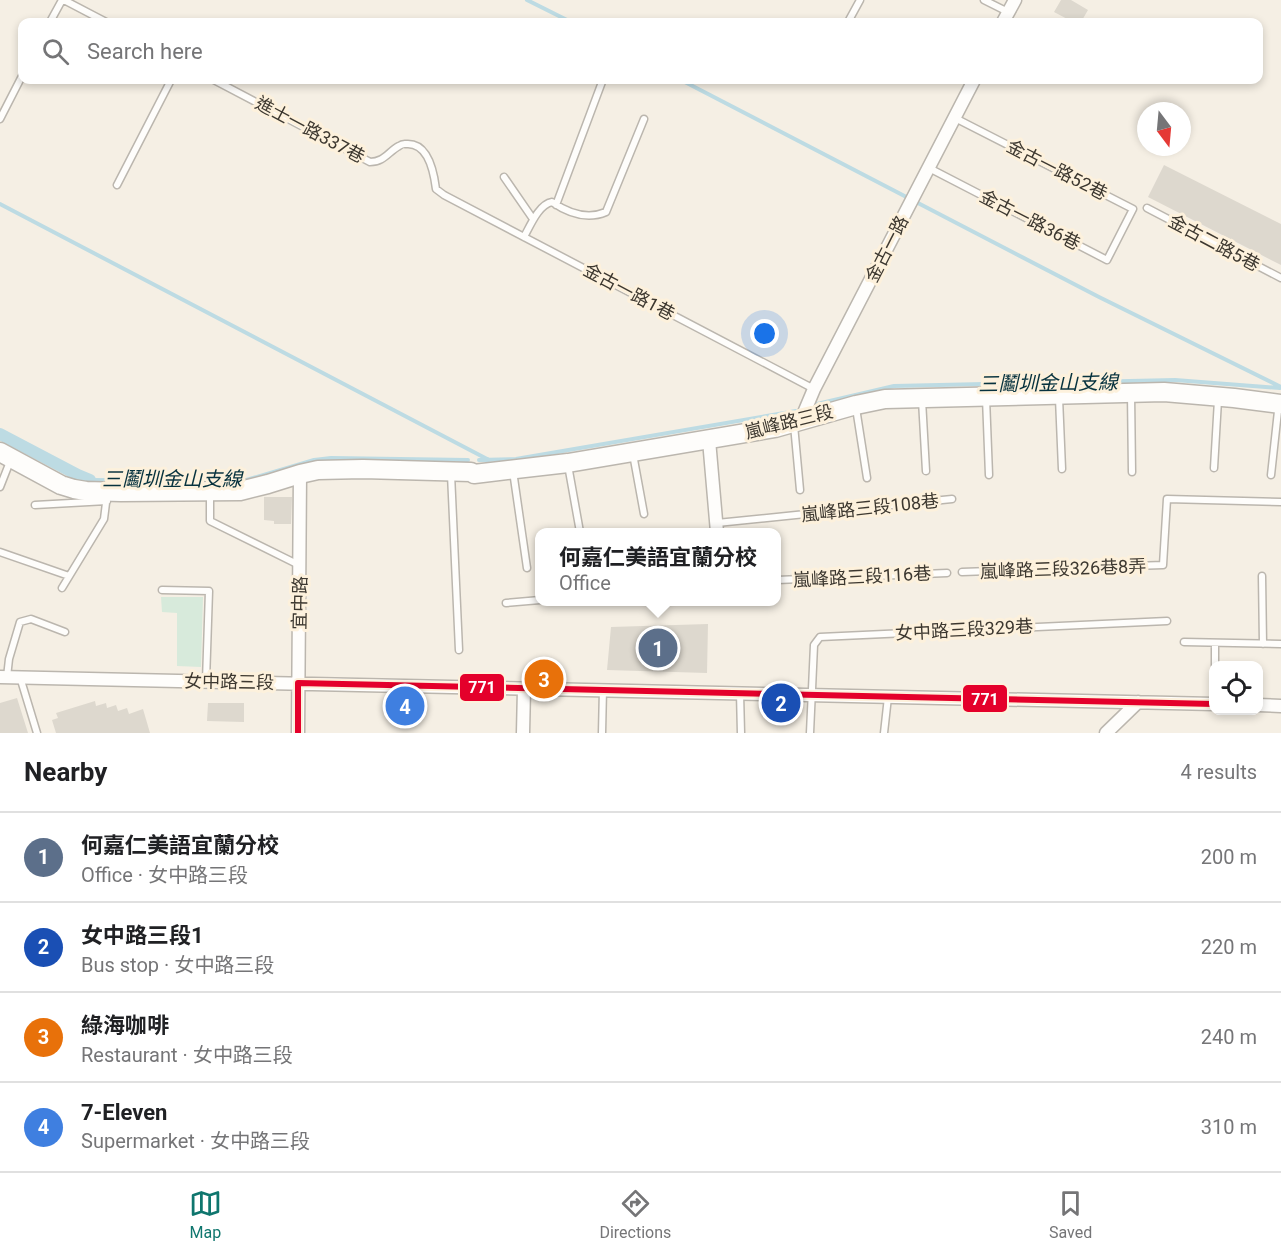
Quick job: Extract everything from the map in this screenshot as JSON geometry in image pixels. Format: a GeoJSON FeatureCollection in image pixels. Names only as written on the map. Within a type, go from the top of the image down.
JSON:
{"type":"FeatureCollection","features":[{"type":"Feature","properties":{"kind":"street"},"geometry":{"type":"LineString","coordinates":[[1006,18],[1015,0]]}},
{"type":"Feature","properties":{"kind":"street","name":"金古一路"},"geometry":{"type":"LineString","coordinates":[[798,421],[972,84]]}},
{"type":"Feature","properties":{"kind":"street","name":"嵐峰路三段"},"geometry":{"type":"LineString","coordinates":[[6,455],[67,487],[107,496],[240,491],[318,470],[363,469],[471,472],[474,474],[568,463],[775,428],[885,399],[1164,392],[1281,404]]}},
{"type":"Feature","properties":{"kind":"street"},"geometry":{"type":"LineString","coordinates":[[709,440],[717,528]]}},
{"type":"Feature","properties":{"kind":"street","name":"宜中路"},"geometry":{"type":"LineString","coordinates":[[298,733],[300,474]]}},
{"type":"Feature","properties":{"kind":"street","name":"女中路三段"},"geometry":{"type":"LineString","coordinates":[[4,677],[1209,704]]}},
{"type":"Feature","properties":{"kind":"street"},"geometry":{"type":"LineString","coordinates":[[522,733],[524,689]]}},
{"type":"Feature","properties":{"kind":"street"},"geometry":{"type":"LineString","coordinates":[[1106,733],[1138,702]]}},
{"type":"Feature","properties":{"kind":"street"},"geometry":{"type":"LineString","coordinates":[[1263,705],[1281,706]]}},
{"type":"Feature","properties":{"kind":"lane"},"geometry":{"type":"LineString","coordinates":[[52,18],[63,0],[98,18]]}},
{"type":"Feature","properties":{"kind":"lane"},"geometry":{"type":"LineString","coordinates":[[850,18],[860,0]]}},
{"type":"Feature","properties":{"kind":"lane"},"geometry":{"type":"LineString","coordinates":[[984,0],[1006,18]]}},
{"type":"Feature","properties":{"kind":"lane"},"geometry":{"type":"LineString","coordinates":[[0,120],[18,84]]}},
{"type":"Feature","properties":{"kind":"lane"},"geometry":{"type":"LineString","coordinates":[[117,184],[169,84]]}},
{"type":"Feature","properties":{"kind":"lane","name":"進士一路337巷"},"geometry":{"type":"LineString","coordinates":[[222,84],[370,162],[378,162],[401,144],[414,144],[425,152],[434,172],[436,189],[444,195]]}},
{"type":"Feature","properties":{"kind":"lane"},"geometry":{"type":"LineString","coordinates":[[556,205],[601,84]]}},
{"type":"Feature","properties":{"kind":"lane","name":"金古一路52巷"},"geometry":{"type":"LineString","coordinates":[[955,118],[1133,209],[1119,235]]}},
{"type":"Feature","properties":{"kind":"lane"},"geometry":{"type":"LineString","coordinates":[[524,237],[533,219],[547,203],[552,202],[562,209],[585,216],[598,216],[606,213],[644,119]]}},
{"type":"Feature","properties":{"kind":"lane","name":"金古一路36巷"},"geometry":{"type":"LineString","coordinates":[[929,168],[1107,260],[1119,235]]}},
{"type":"Feature","properties":{"kind":"lane"},"geometry":{"type":"LineString","coordinates":[[504,177],[533,219]]}},
{"type":"Feature","properties":{"kind":"lane","name":"金古一路1巷"},"geometry":{"type":"LineString","coordinates":[[444,195],[814,389]]}},
{"type":"Feature","properties":{"kind":"lane","name":"金古二路5巷"},"geometry":{"type":"LineString","coordinates":[[1147,208],[1281,278]]}},
{"type":"Feature","properties":{"kind":"lane"},"geometry":{"type":"LineString","coordinates":[[1131,393],[1132,472]]}},
{"type":"Feature","properties":{"kind":"lane"},"geometry":{"type":"LineString","coordinates":[[1059,395],[1062,469]]}},
{"type":"Feature","properties":{"kind":"lane"},"geometry":{"type":"LineString","coordinates":[[986,396],[988,475]]}},
{"type":"Feature","properties":{"kind":"lane"},"geometry":{"type":"LineString","coordinates":[[1214,468],[1218,397]]}},
{"type":"Feature","properties":{"kind":"lane"},"geometry":{"type":"LineString","coordinates":[[922,398],[926,471]]}},
{"type":"Feature","properties":{"kind":"lane"},"geometry":{"type":"LineString","coordinates":[[1271,476],[1278,411],[1281,404]]}},
{"type":"Feature","properties":{"kind":"lane"},"geometry":{"type":"LineString","coordinates":[[856,405],[867,478]]}},
{"type":"Feature","properties":{"kind":"lane"},"geometry":{"type":"LineString","coordinates":[[798,421],[800,490]]}},
{"type":"Feature","properties":{"kind":"lane"},"geometry":{"type":"LineString","coordinates":[[633,453],[644,514]]}},
{"type":"Feature","properties":{"kind":"lane"},"geometry":{"type":"LineString","coordinates":[[0,487],[6,455]]}},
{"type":"Feature","properties":{"kind":"lane"},"geometry":{"type":"LineString","coordinates":[[568,463],[579,528]]}},
{"type":"Feature","properties":{"kind":"lane"},"geometry":{"type":"LineString","coordinates":[[513,470],[527,568]]}},
{"type":"Feature","properties":{"kind":"lane"},"geometry":{"type":"LineString","coordinates":[[451,472],[459,650]]}},
{"type":"Feature","properties":{"kind":"lane"},"geometry":{"type":"LineString","coordinates":[[210,492],[210,521],[300,566]]}},
{"type":"Feature","properties":{"kind":"lane"},"geometry":{"type":"LineString","coordinates":[[35,505],[107,496],[104,519],[62,588]]}},
{"type":"Feature","properties":{"kind":"lane","name":"嵐峰路三段108巷"},"geometry":{"type":"LineString","coordinates":[[717,528],[952,499]]}},
{"type":"Feature","properties":{"kind":"lane","name":"嵐峰路三段326巷8弄"},"geometry":{"type":"LineString","coordinates":[[962,572],[1162,565],[1167,499],[1281,502]]}},
{"type":"Feature","properties":{"kind":"lane"},"geometry":{"type":"LineString","coordinates":[[0,552],[69,576]]}},
{"type":"Feature","properties":{"kind":"lane","name":"嵐峰路三段116巷"},"geometry":{"type":"LineString","coordinates":[[781,580],[947,573]]}},
{"type":"Feature","properties":{"kind":"lane"},"geometry":{"type":"LineString","coordinates":[[1262,576],[1263,644]]}},
{"type":"Feature","properties":{"kind":"lane"},"geometry":{"type":"LineString","coordinates":[[162,590],[209,591],[206,681]]}},
{"type":"Feature","properties":{"kind":"lane"},"geometry":{"type":"LineString","coordinates":[[507,603],[535,600]]}},
{"type":"Feature","properties":{"kind":"lane"},"geometry":{"type":"LineString","coordinates":[[4,677],[20,622],[31,619],[65,632]]}},
{"type":"Feature","properties":{"kind":"lane","name":"女中路三段329巷"},"geometry":{"type":"LineString","coordinates":[[812,695],[814,645],[820,637],[1167,621]]}},
{"type":"Feature","properties":{"kind":"lane"},"geometry":{"type":"LineString","coordinates":[[1184,642],[1281,644]]}},
{"type":"Feature","properties":{"kind":"lane"},"geometry":{"type":"LineString","coordinates":[[1215,643],[1215,661]]}},
{"type":"Feature","properties":{"kind":"lane"},"geometry":{"type":"LineString","coordinates":[[20,677],[37,733]]}},
{"type":"Feature","properties":{"kind":"lane"},"geometry":{"type":"LineString","coordinates":[[602,733],[603,689]]}},
{"type":"Feature","properties":{"kind":"lane"},"geometry":{"type":"LineString","coordinates":[[740,693],[741,733]]}},
{"type":"Feature","properties":{"kind":"lane"},"geometry":{"type":"LineString","coordinates":[[810,733],[812,695]]}},
{"type":"Feature","properties":{"kind":"lane"},"geometry":{"type":"LineString","coordinates":[[885,733],[888,697]]}},
{"type":"Feature","properties":{"kind":"green space"},"geometry":{"type":"Polygon","coordinates":[[[161,597],[203,597],[201,667],[177,666],[177,613],[162,612],[161,597]]]}},
{"type":"Feature","properties":{"kind":"building"},"geometry":{"type":"Polygon","coordinates":[[[1061,0],[1071,0],[1088,10],[1083,18],[1065,18],[1054,12],[1061,0]]]}},
{"type":"Feature","properties":{"kind":"building"},"geometry":{"type":"Polygon","coordinates":[[[1164,165],[1281,224],[1281,265],[1148,197],[1164,165]]]}},
{"type":"Feature","properties":{"kind":"building"},"geometry":{"type":"Polygon","coordinates":[[[264,497],[292,497],[291,524],[274,524],[274,521],[264,520],[264,497]]]}},
{"type":"Feature","properties":{"kind":"building"},"geometry":{"type":"Polygon","coordinates":[[[708,624],[707,673],[607,670],[611,627],[708,624]]]}},
{"type":"Feature","properties":{"kind":"building"},"geometry":{"type":"Polygon","coordinates":[[[17,698],[28,733],[0,733],[0,703],[17,698]]]}},
{"type":"Feature","properties":{"kind":"building"},"geometry":{"type":"Polygon","coordinates":[[[95,701],[96,706],[106,703],[107,708],[116,705],[118,711],[127,708],[129,714],[143,709],[150,733],[56,733],[52,720],[58,718],[56,713],[95,701]]]}},
{"type":"Feature","properties":{"kind":"building"},"geometry":{"type":"Polygon","coordinates":[[[208,703],[244,703],[244,722],[207,721],[208,703]]]}},
{"type":"Feature","properties":{"kind":"waterway"},"geometry":{"type":"LineString","coordinates":[[527,0],[563,18]]}},
{"type":"Feature","properties":{"kind":"waterway"},"geometry":{"type":"LineString","coordinates":[[689,84],[1099,297],[1281,387]]}},
{"type":"Feature","properties":{"kind":"waterway"},"geometry":{"type":"LineString","coordinates":[[0,204],[489,460]]}},
{"type":"Feature","properties":{"kind":"waterway","name":"三鬮圳金山支線"},"geometry":{"type":"LineString","coordinates":[[817,404],[894,386],[1175,380],[1280,388]]}},
{"type":"Feature","properties":{"kind":"waterway","name":"三鬮圳金山支線"},"geometry":{"type":"LineString","coordinates":[[479,460],[516,459],[796,411]]}},
{"type":"Feature","properties":{"kind":"waterway"},"geometry":{"type":"LineString","coordinates":[[0,434],[90,480]]}},
{"type":"Feature","properties":{"kind":"waterway","name":"三鬮圳金山支線"},"geometry":{"type":"LineString","coordinates":[[90,480],[243,481],[314,460],[331,458],[468,460]]}},
{"type":"Feature","properties":{"kind":"transit line","name":"771"},"geometry":{"type":"LineString","coordinates":[[298,683],[1209,704]]}},
{"type":"Feature","properties":{"kind":"transit line","name":"771"},"geometry":{"type":"LineString","coordinates":[[298,683],[298,733]]}},
{"type":"Feature","properties":{"kind":"place","name":"何嘉仁美語宜蘭分校"},"geometry":{"type":"Point","coordinates":[658,648]}},
{"type":"Feature","properties":{"kind":"place","name":"綠海咖啡"},"geometry":{"type":"Point","coordinates":[544,679]}},
{"type":"Feature","properties":{"kind":"place","name":"女中路三段1"},"geometry":{"type":"Point","coordinates":[781,703]}},
{"type":"Feature","properties":{"kind":"place","name":"7-Eleven"},"geometry":{"type":"Point","coordinates":[405,706]}}]}
